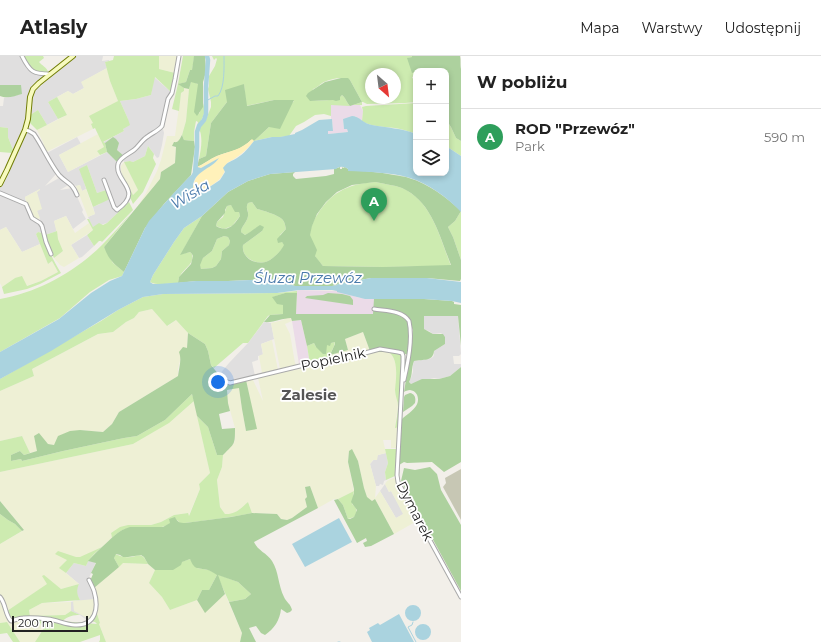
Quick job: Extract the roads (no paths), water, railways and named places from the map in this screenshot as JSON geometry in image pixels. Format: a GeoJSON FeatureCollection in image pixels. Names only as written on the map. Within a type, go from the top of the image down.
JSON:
{"type":"FeatureCollection","features":[{"type":"Feature","properties":{"kind":"street"},"geometry":{"type":"LineString","coordinates":[[22,56],[32,72],[39,74],[50,74]]}},
{"type":"Feature","properties":{"kind":"street"},"geometry":{"type":"LineString","coordinates":[[0,184],[25,130],[32,91],[50,74],[73,56]]}},
{"type":"Feature","properties":{"kind":"street"},"geometry":{"type":"LineString","coordinates":[[104,180],[114,207],[117,210],[126,201],[129,194],[120,173],[118,166],[119,163],[124,156],[135,149],[144,139],[159,130],[162,126],[168,99],[174,86],[179,56]]}},
{"type":"Feature","properties":{"kind":"street"},"geometry":{"type":"LineString","coordinates":[[25,130],[34,134],[59,176],[72,185],[77,195]]}},
{"type":"Feature","properties":{"kind":"street"},"geometry":{"type":"LineString","coordinates":[[0,193],[26,204],[32,218],[42,226],[51,254]]}},
{"type":"Feature","properties":{"kind":"street"},"geometry":{"type":"LineString","coordinates":[[374,309],[397,313],[405,316],[409,321],[410,348],[402,389]]}},
{"type":"Feature","properties":{"kind":"street","name":"Popielnik"},"geometry":{"type":"LineString","coordinates":[[225,381],[230,383],[300,366],[339,360],[380,349],[402,353],[402,394]]}},
{"type":"Feature","properties":{"kind":"street","name":"Dymarek"},"geometry":{"type":"LineString","coordinates":[[402,394],[397,475],[398,482],[461,598]]}},
{"type":"Feature","properties":{"kind":"street"},"geometry":{"type":"LineString","coordinates":[[0,597],[4,602],[10,620],[13,621],[23,618],[37,618],[80,625],[87,623],[95,614],[96,606],[94,591],[89,580]]}},
{"type":"Feature","properties":{"kind":"water","name":"Wisła"},"geometry":{"type":"Polygon","coordinates":[[[352,116],[357,117],[369,124],[413,133],[413,176],[449,176],[449,148],[461,156],[461,212],[444,196],[431,187],[403,176],[348,171],[345,167],[270,174],[248,181],[228,192],[202,216],[184,228],[150,282],[153,284],[158,284],[196,281],[272,279],[295,286],[332,286],[371,278],[427,278],[461,282],[461,303],[424,299],[365,299],[332,290],[299,290],[277,293],[163,294],[143,297],[0,379],[0,352],[59,319],[91,293],[110,281],[122,276],[149,221],[189,177],[195,173],[197,167],[201,168],[219,158],[196,178],[193,189],[202,192],[220,180],[225,172],[223,168],[242,154],[254,141],[295,134],[319,120],[332,119],[333,131],[328,131],[328,134],[348,132],[347,129],[344,129],[343,119],[352,116]]]}},
{"type":"Feature","properties":{"kind":"water"},"geometry":{"type":"Polygon","coordinates":[[[339,518],[352,542],[305,567],[292,544],[339,518]]]}},
{"type":"Feature","properties":{"kind":"water"},"geometry":{"type":"Polygon","coordinates":[[[410,605],[416,605],[421,610],[419,619],[416,621],[410,621],[405,616],[405,610],[410,605]]]}},
{"type":"Feature","properties":{"kind":"water"},"geometry":{"type":"Polygon","coordinates":[[[399,614],[414,642],[372,642],[367,632],[370,630],[369,628],[378,623],[380,625],[399,614]]]}},
{"type":"Feature","properties":{"kind":"water"},"geometry":{"type":"Polygon","coordinates":[[[420,624],[426,624],[431,629],[429,638],[426,640],[420,640],[415,635],[415,629],[420,624]]]}},
{"type":"Feature","properties":{"kind":"waterway","name":"Wisła"},"geometry":{"type":"LineString","coordinates":[[193,177],[195,173],[197,132],[206,114],[207,56]]}},
{"type":"Feature","properties":{"kind":"waterway"},"geometry":{"type":"LineString","coordinates":[[206,101],[218,96],[222,88],[224,77],[224,56]]}},
{"type":"Feature","properties":{"kind":"waterway"},"geometry":{"type":"LineString","coordinates":[[413,622],[412,625],[408,627],[416,642]]}},
{"type":"Feature","properties":{"kind":"place","name":"ROD \"Przewóz\""},"geometry":{"type":"Point","coordinates":[374,221]}},
{"type":"Feature","properties":{"kind":"district","name":"Zalesie"},"geometry":{"type":"Point","coordinates":[309,394]}},
{"type":"Feature","properties":{"kind":"water label","name":"Śluza Przewóz"},"geometry":{"type":"Point","coordinates":[308,277]}}]}
